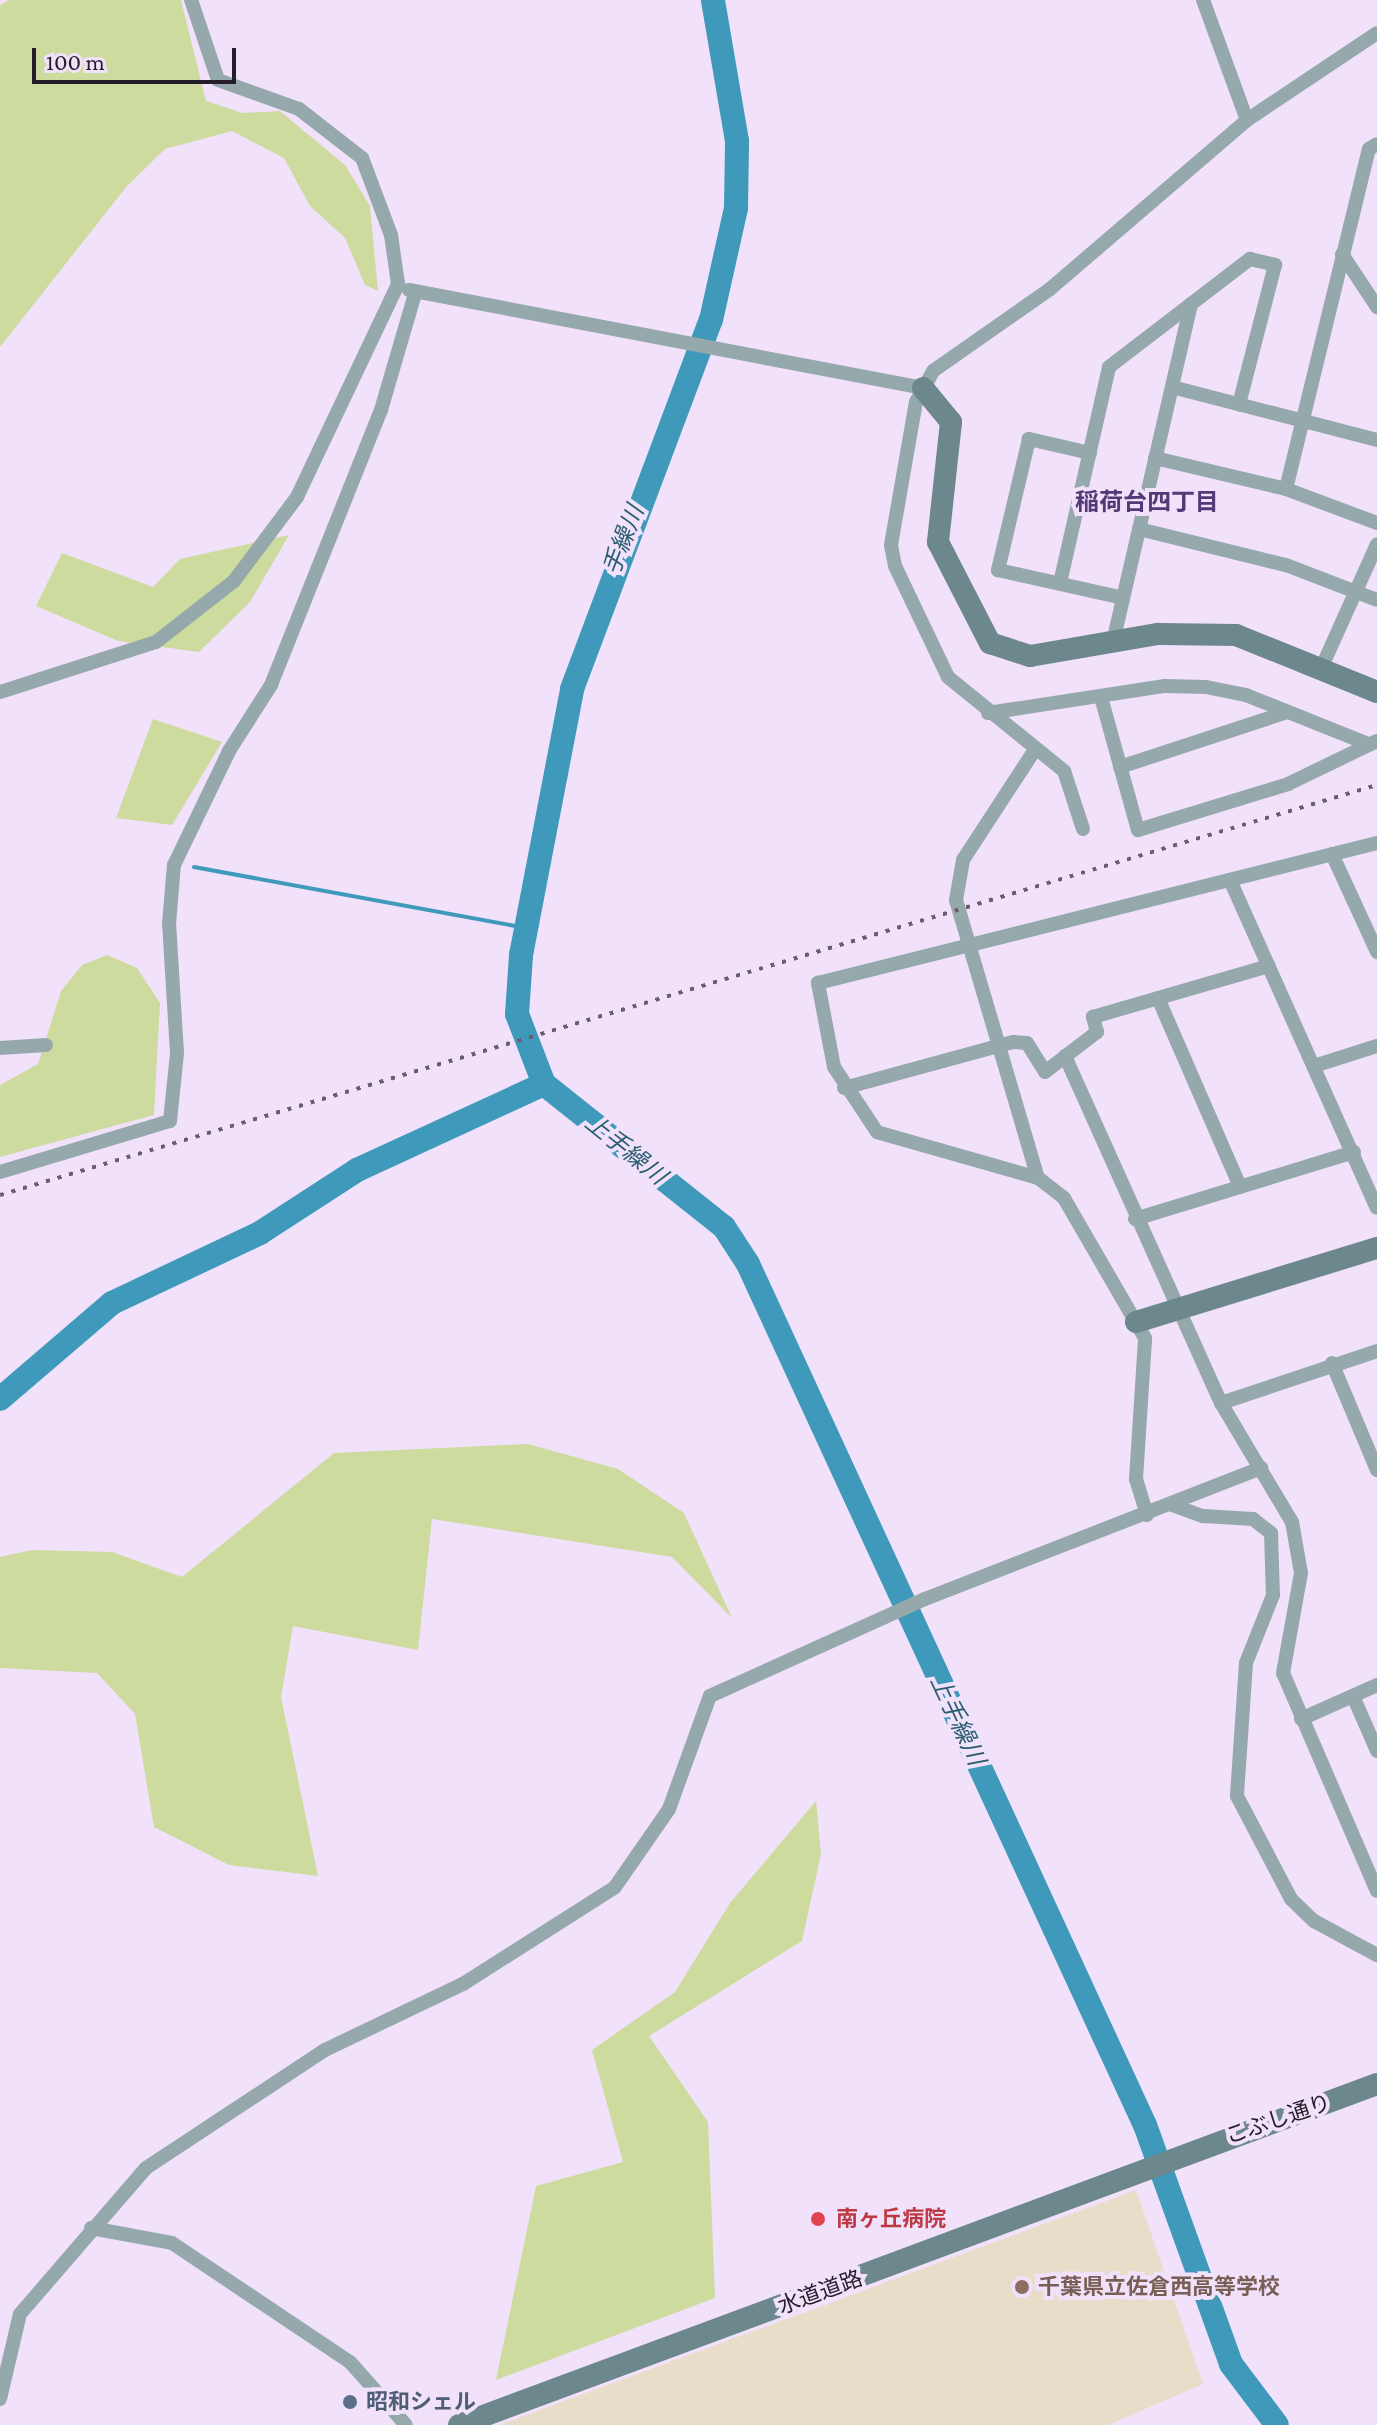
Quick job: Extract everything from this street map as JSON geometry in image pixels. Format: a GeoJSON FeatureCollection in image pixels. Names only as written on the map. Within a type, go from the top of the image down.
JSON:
{"type":"FeatureCollection","features":[{"type":"Feature","properties":{"kind":"street"},"geometry":{"type":"LineString","coordinates":[[0,692],[156,642],[234,581],[297,497],[398,284],[391,235],[362,158],[299,109],[218,80],[191,0]]}},
{"type":"Feature","properties":{"kind":"street"},"geometry":{"type":"LineString","coordinates":[[1203,0],[1247,120]]}},
{"type":"Feature","properties":{"kind":"street"},"geometry":{"type":"LineString","coordinates":[[1083,829],[1064,771],[1034,751],[948,677],[895,566],[891,545],[923,388],[933,371],[1050,289],[1247,120],[1377,33]]}},
{"type":"Feature","properties":{"kind":"street"},"geometry":{"type":"LineString","coordinates":[[1286,489],[1369,149],[1377,144]]}},
{"type":"Feature","properties":{"kind":"street"},"geometry":{"type":"LineString","coordinates":[[1342,254],[1377,307]]}},
{"type":"Feature","properties":{"kind":"street"},"geometry":{"type":"LineString","coordinates":[[1060,583],[1109,367],[1250,259],[1275,265],[1239,404]]}},
{"type":"Feature","properties":{"kind":"street"},"geometry":{"type":"LineString","coordinates":[[398,284],[415,294],[923,388],[951,422],[938,542],[979,630],[1008,653],[1030,656],[1158,634],[1236,635],[1377,692]]}},
{"type":"Feature","properties":{"kind":"street"},"geometry":{"type":"LineString","coordinates":[[0,1172],[170,1121],[177,1053],[169,924],[174,865],[222,764],[271,685],[381,410],[415,294]]}},
{"type":"Feature","properties":{"kind":"street"},"geometry":{"type":"LineString","coordinates":[[1113,642],[1191,304]]}},
{"type":"Feature","properties":{"kind":"street"},"geometry":{"type":"LineString","coordinates":[[1172,387],[1377,440]]}},
{"type":"Feature","properties":{"kind":"street"},"geometry":{"type":"LineString","coordinates":[[1090,453],[1029,439],[998,570],[1123,598]]}},
{"type":"Feature","properties":{"kind":"street"},"geometry":{"type":"LineString","coordinates":[[1155,458],[1286,489],[1377,523]]}},
{"type":"Feature","properties":{"kind":"street"},"geometry":{"type":"LineString","coordinates":[[1139,529],[1286,565],[1377,600]]}},
{"type":"Feature","properties":{"kind":"street"},"geometry":{"type":"LineString","coordinates":[[1320,671],[1358,593],[1377,544]]}},
{"type":"Feature","properties":{"kind":"street"},"geometry":{"type":"LineString","coordinates":[[988,713],[1101,697],[1206,687],[1373,742]]}},
{"type":"Feature","properties":{"kind":"street"},"geometry":{"type":"LineString","coordinates":[[1101,697],[1135,825],[1144,831],[1310,775],[1373,742]]}},
{"type":"Feature","properties":{"kind":"street"},"geometry":{"type":"LineString","coordinates":[[1120,767],[1287,712]]}},
{"type":"Feature","properties":{"kind":"street"},"geometry":{"type":"LineString","coordinates":[[1034,751],[958,874],[968,946],[1038,1178]]}},
{"type":"Feature","properties":{"kind":"street"},"geometry":{"type":"LineString","coordinates":[[1147,1515],[1136,1479],[1146,1346],[1136,1322],[1064,1198],[1038,1178],[877,1132],[844,1088],[818,983],[1377,843]]}},
{"type":"Feature","properties":{"kind":"street"},"geometry":{"type":"LineString","coordinates":[[1332,854],[1376,949]]}},
{"type":"Feature","properties":{"kind":"street"},"geometry":{"type":"LineString","coordinates":[[1230,880],[1377,1208]]}},
{"type":"Feature","properties":{"kind":"street"},"geometry":{"type":"LineString","coordinates":[[844,1088],[997,1047],[1027,1043],[1045,1072],[1097,1032],[1093,1017],[1269,966]]}},
{"type":"Feature","properties":{"kind":"street"},"geometry":{"type":"LineString","coordinates":[[1158,998],[1240,1187]]}},
{"type":"Feature","properties":{"kind":"street"},"geometry":{"type":"LineString","coordinates":[[0,1048],[46,1045]]}},
{"type":"Feature","properties":{"kind":"street"},"geometry":{"type":"LineString","coordinates":[[1314,1066],[1377,1046]]}},
{"type":"Feature","properties":{"kind":"street"},"geometry":{"type":"LineString","coordinates":[[1065,1056],[1135,1219],[1221,1403],[1261,1468],[1298,1538],[1298,1601],[1282,1657],[1301,1719],[1377,1891]]}},
{"type":"Feature","properties":{"kind":"street"},"geometry":{"type":"LineString","coordinates":[[1135,1219],[1354,1152]]}},
{"type":"Feature","properties":{"kind":"street"},"geometry":{"type":"LineString","coordinates":[[1136,1322],[1377,1248]]}},
{"type":"Feature","properties":{"kind":"street"},"geometry":{"type":"LineString","coordinates":[[1221,1403],[1332,1363],[1377,1351]]}},
{"type":"Feature","properties":{"kind":"street"},"geometry":{"type":"LineString","coordinates":[[1332,1363],[1377,1470]]}},
{"type":"Feature","properties":{"kind":"street"},"geometry":{"type":"LineString","coordinates":[[0,2399],[20,2314],[91,2228],[146,2168],[325,2050],[463,1984],[615,1887],[669,1809],[704,1706],[719,1690],[925,1599],[1261,1468]]}},
{"type":"Feature","properties":{"kind":"street"},"geometry":{"type":"LineString","coordinates":[[1172,1505],[1203,1516],[1253,1519],[1271,1533],[1273,1595],[1246,1663],[1237,1796],[1291,1899],[1314,1921],[1377,1955]]}},
{"type":"Feature","properties":{"kind":"street"},"geometry":{"type":"LineString","coordinates":[[1301,1719],[1377,1685]]}},
{"type":"Feature","properties":{"kind":"street"},"geometry":{"type":"LineString","coordinates":[[1353,1696],[1377,1751]]}},
{"type":"Feature","properties":{"kind":"street","name":"こぶし通り"},"geometry":{"type":"LineString","coordinates":[[1179,2154],[1377,2084]]}},
{"type":"Feature","properties":{"kind":"street","name":"水道道路"},"geometry":{"type":"LineString","coordinates":[[459,2425],[1179,2154]]}},
{"type":"Feature","properties":{"kind":"street"},"geometry":{"type":"LineString","coordinates":[[91,2228],[172,2243],[350,2362],[406,2425]]}},
{"type":"Feature","properties":{"kind":"shaded area","name":"千葉県立佐倉西高等学校"},"geometry":{"type":"Polygon","coordinates":[[[1136,2190],[1203,2384],[1108,2425],[499,2425],[1136,2190]]]}},
{"type":"Feature","properties":{"kind":"green space"},"geometry":{"type":"Polygon","coordinates":[[[9,0],[181,0],[206,101],[243,113],[280,111],[345,165],[370,206],[378,291],[365,285],[345,238],[310,206],[284,158],[232,131],[165,149],[127,186],[0,347],[0,5],[9,0]]]}},
{"type":"Feature","properties":{"kind":"green space"},"geometry":{"type":"Polygon","coordinates":[[[289,535],[250,602],[199,652],[118,641],[36,606],[62,553],[153,587],[180,559],[289,535]]]}},
{"type":"Feature","properties":{"kind":"green space"},"geometry":{"type":"Polygon","coordinates":[[[153,719],[222,742],[172,825],[116,818],[153,719]]]}},
{"type":"Feature","properties":{"kind":"green space"},"geometry":{"type":"Polygon","coordinates":[[[107,955],[137,968],[160,1003],[154,1115],[0,1157],[0,1085],[38,1064],[61,991],[82,965],[107,955]]]}},
{"type":"Feature","properties":{"kind":"green space"},"geometry":{"type":"Polygon","coordinates":[[[528,1444],[618,1469],[684,1513],[732,1618],[672,1557],[432,1519],[418,1650],[293,1626],[281,1697],[318,1876],[229,1865],[154,1827],[135,1714],[97,1673],[0,1668],[0,1557],[32,1550],[112,1552],[182,1577],[334,1453],[528,1444]]]}},
{"type":"Feature","properties":{"kind":"green space"},"geometry":{"type":"Polygon","coordinates":[[[816,1801],[821,1854],[802,1941],[649,2036],[708,2122],[715,2298],[496,2380],[536,2186],[623,2162],[592,2050],[675,1992],[730,1903],[816,1801]]]}},
{"type":"Feature","properties":{"kind":"waterway","name":"手繰川"},"geometry":{"type":"LineString","coordinates":[[544,1084],[517,1014],[521,955],[572,689],[711,320],[736,208],[737,141],[713,0]]}},
{"type":"Feature","properties":{"kind":"waterway"},"geometry":{"type":"LineString","coordinates":[[194,867],[526,928]]}},
{"type":"Feature","properties":{"kind":"waterway","name":"上手繰川"},"geometry":{"type":"LineString","coordinates":[[544,1084],[724,1227],[748,1264],[1145,2125],[1231,2364],[1277,2425]]}},
{"type":"Feature","properties":{"kind":"waterway"},"geometry":{"type":"LineString","coordinates":[[0,1399],[112,1303],[260,1233],[357,1170],[544,1084]]}},
{"type":"Feature","properties":{"kind":"railway"},"geometry":{"type":"LineString","coordinates":[[0,1195],[1377,785]]}},
{"type":"Feature","properties":{"kind":"place","name":"南ヶ丘病院"},"geometry":{"type":"Point","coordinates":[818,2219]}},
{"type":"Feature","properties":{"kind":"place","name":"千葉県立佐倉西高等学校"},"geometry":{"type":"Point","coordinates":[1022,2287]}},
{"type":"Feature","properties":{"kind":"place","name":"昭和シェル"},"geometry":{"type":"Point","coordinates":[350,2402]}},
{"type":"Feature","properties":{"kind":"district","name":"稲荷台四丁目"},"geometry":{"type":"Point","coordinates":[1147,502]}}]}
